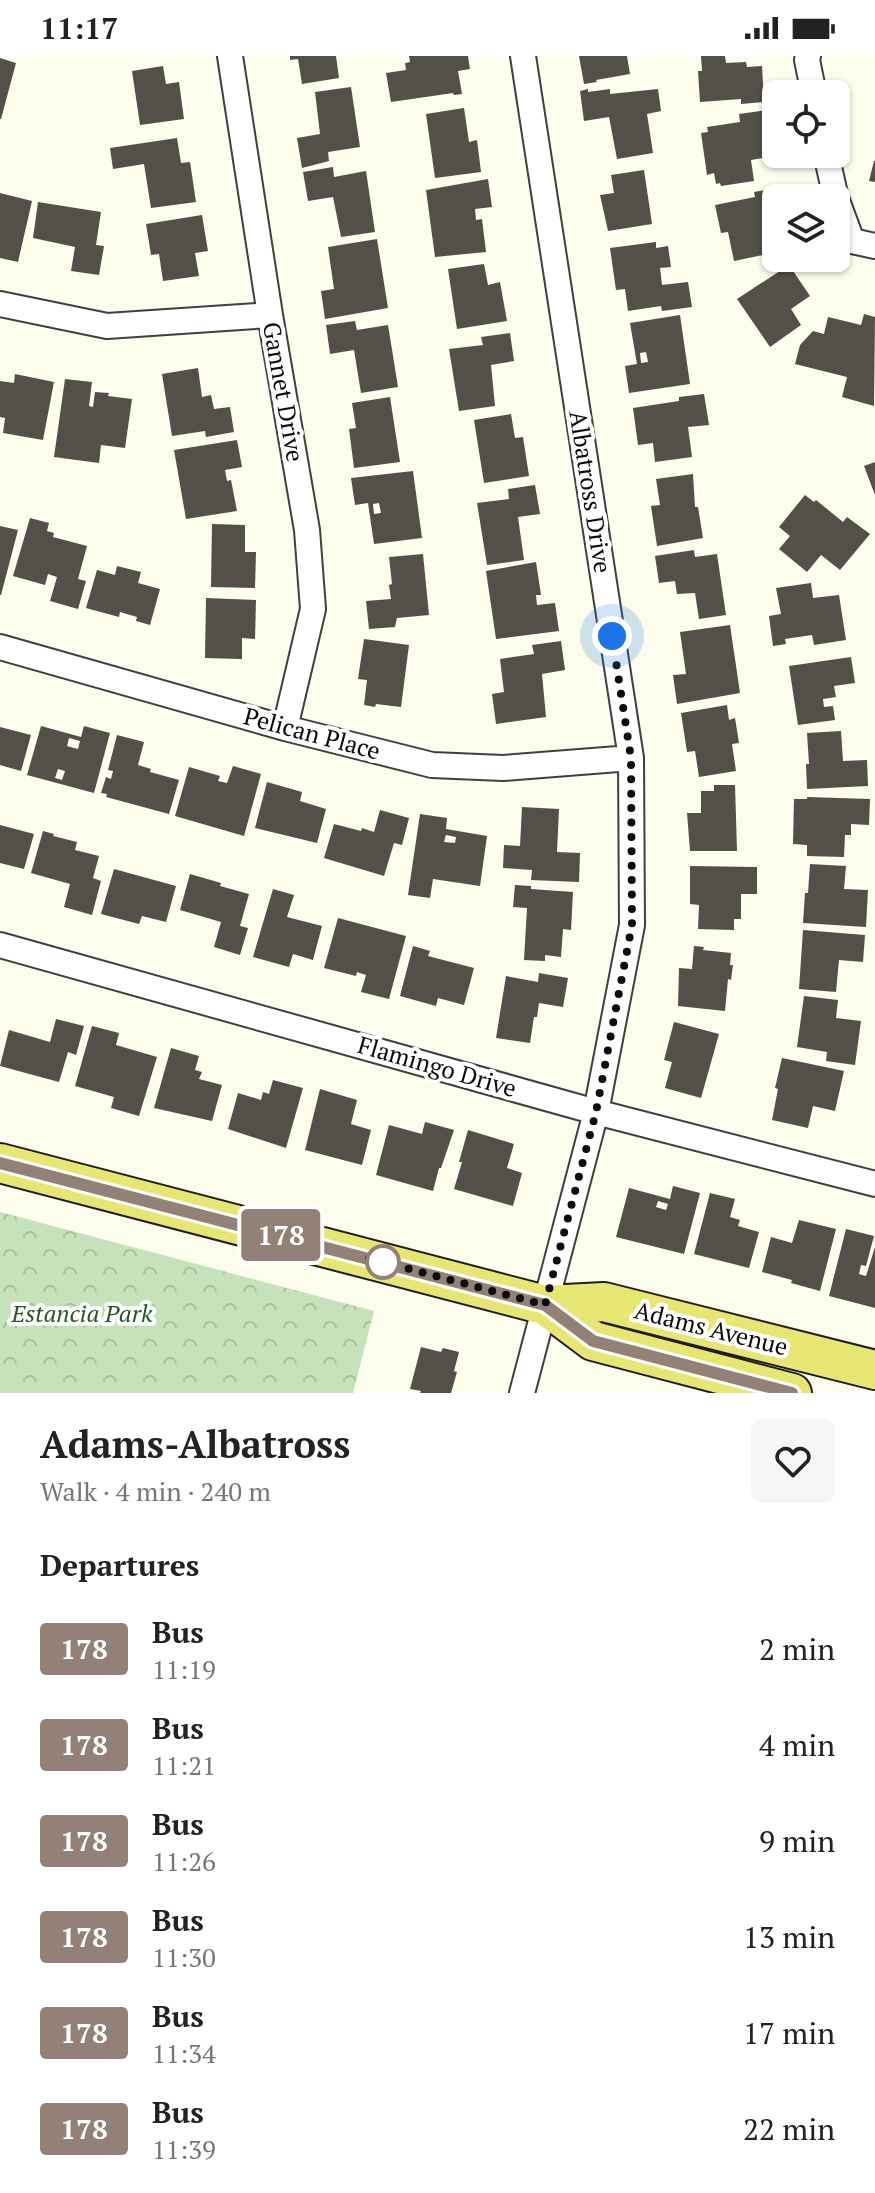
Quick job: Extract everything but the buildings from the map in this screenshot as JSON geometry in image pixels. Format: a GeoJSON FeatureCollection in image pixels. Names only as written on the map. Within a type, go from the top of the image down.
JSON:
{"type":"FeatureCollection","features":[{"type":"Feature","properties":{"kind":"main road","name":"Adams Avenue"},"geometry":{"type":"LineString","coordinates":[[0,1163],[545,1305],[604,1302],[875,1370]]}},
{"type":"Feature","properties":{"kind":"main road","name":"Adams Avenue"},"geometry":{"type":"LineString","coordinates":[[545,1305],[593,1341],[792,1393]]}},
{"type":"Feature","properties":{"kind":"street","name":"Gannet Drive"},"geometry":{"type":"LineString","coordinates":[[230,56],[307,530],[313,609],[285,728]]}},
{"type":"Feature","properties":{"kind":"street","name":"Albatross Drive"},"geometry":{"type":"LineString","coordinates":[[522,1393],[596,1112],[632,925],[631,758],[523,56]]}},
{"type":"Feature","properties":{"kind":"street"},"geometry":{"type":"LineString","coordinates":[[808,56],[811,80]]}},
{"type":"Feature","properties":{"kind":"street"},"geometry":{"type":"LineString","coordinates":[[850,236],[852,241],[875,246]]}},
{"type":"Feature","properties":{"kind":"street"},"geometry":{"type":"LineString","coordinates":[[0,304],[107,326],[270,315]]}},
{"type":"Feature","properties":{"kind":"street","name":"Pelican Place"},"geometry":{"type":"LineString","coordinates":[[0,647],[409,760],[459,767],[523,767],[631,758]]}},
{"type":"Feature","properties":{"kind":"street","name":"Flamingo Drive"},"geometry":{"type":"LineString","coordinates":[[0,945],[596,1112],[875,1182]]}},
{"type":"Feature","properties":{"kind":"green space","name":"Estancia Park"},"geometry":{"type":"Polygon","coordinates":[[[0,1212],[374,1311],[353,1393],[0,1393],[0,1212]]]}},
{"type":"Feature","properties":{"kind":"bus line","name":"178"},"geometry":{"type":"LineString","coordinates":[[0,1163],[545,1305],[593,1341],[792,1393]]}},
{"type":"Feature","properties":{"kind":"route"},"geometry":{"type":"LineString","coordinates":[[383,1262],[368,1258],[545,1305],[596,1112],[632,925],[631,758],[612,636]]}}]}
